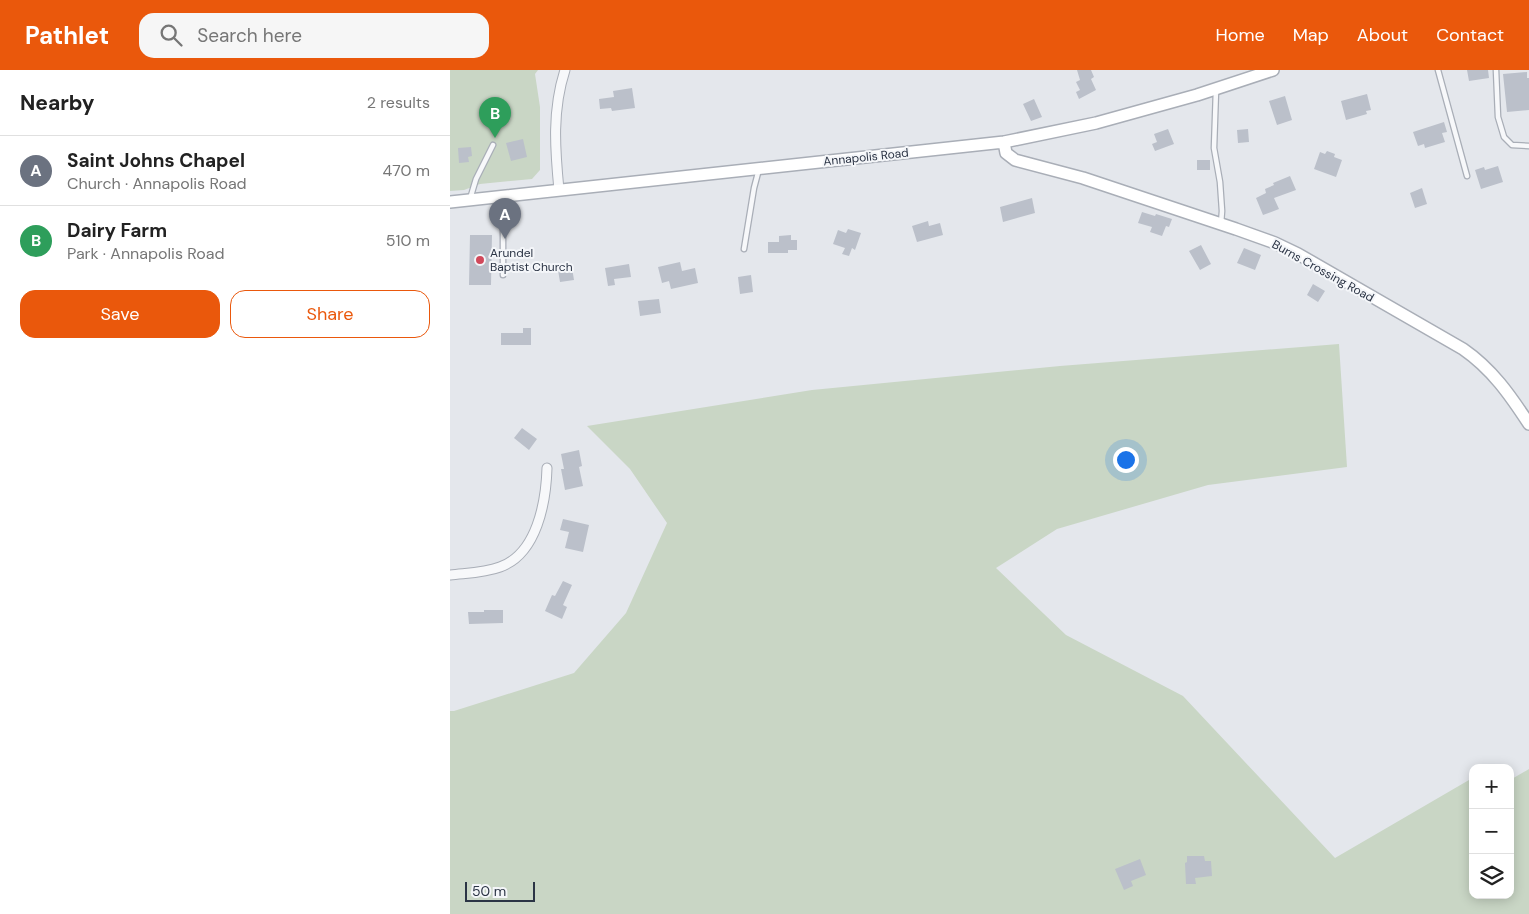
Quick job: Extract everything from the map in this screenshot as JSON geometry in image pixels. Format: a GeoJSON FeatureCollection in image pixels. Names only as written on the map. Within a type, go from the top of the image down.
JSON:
{"type":"FeatureCollection","features":[{"type":"Feature","properties":{"kind":"main road","name":"Annapolis Road"},"geometry":{"type":"LineString","coordinates":[[450,202],[1004,142],[1096,123],[1268,71]]}},
{"type":"Feature","properties":{"kind":"main road","name":"Burns Crossing Road"},"geometry":{"type":"LineString","coordinates":[[1004,142],[1006,153],[1015,160],[1083,178],[1275,243],[1298,254],[1463,349],[1480,361],[1496,378],[1529,424]]}},
{"type":"Feature","properties":{"kind":"street"},"geometry":{"type":"LineString","coordinates":[[559,190],[555,151],[555,112],[565,70]]}},
{"type":"Feature","properties":{"kind":"street"},"geometry":{"type":"LineString","coordinates":[[450,575],[500,567],[516,556],[531,539],[542,513],[547,468]]}},
{"type":"Feature","properties":{"kind":"lane"},"geometry":{"type":"LineString","coordinates":[[1438,70],[1467,176]]}},
{"type":"Feature","properties":{"kind":"lane"},"geometry":{"type":"LineString","coordinates":[[1496,70],[1498,117],[1504,137],[1512,145],[1529,146]]}},
{"type":"Feature","properties":{"kind":"lane"},"geometry":{"type":"LineString","coordinates":[[1216,88],[1214,148],[1220,182],[1221,224]]}},
{"type":"Feature","properties":{"kind":"lane"},"geometry":{"type":"LineString","coordinates":[[470,200],[476,179],[493,145]]}},
{"type":"Feature","properties":{"kind":"lane"},"geometry":{"type":"LineString","coordinates":[[744,249],[759,168]]}},
{"type":"Feature","properties":{"kind":"lane"},"geometry":{"type":"LineString","coordinates":[[499,196],[503,223],[503,275]]}},
{"type":"Feature","properties":{"kind":"green space"},"geometry":{"type":"Polygon","coordinates":[[[450,70],[538,70],[535,74],[540,107],[540,170],[532,179],[480,184],[464,190],[450,191],[450,70]]]}},
{"type":"Feature","properties":{"kind":"green space"},"geometry":{"type":"Polygon","coordinates":[[[1339,344],[1347,467],[1208,485],[1057,529],[996,568],[1066,635],[1183,696],[1335,858],[1469,780],[1469,899],[1514,899],[1514,778],[1529,769],[1529,914],[450,914],[450,711],[574,673],[626,613],[667,523],[630,469],[587,426],[812,390],[1060,366],[1339,344]]]}},
{"type":"Feature","properties":{"kind":"building"},"geometry":{"type":"Polygon","coordinates":[[[1077,70],[1091,70],[1094,77],[1091,79],[1096,90],[1079,99],[1076,92],[1080,90],[1076,82],[1080,80],[1077,70]]]}},
{"type":"Feature","properties":{"kind":"building"},"geometry":{"type":"Polygon","coordinates":[[[1467,70],[1488,70],[1489,78],[1469,81],[1467,70]]]}},
{"type":"Feature","properties":{"kind":"building"},"geometry":{"type":"Polygon","coordinates":[[[1527,72],[1527,78],[1529,78],[1529,110],[1507,112],[1503,74],[1527,72]]]}},
{"type":"Feature","properties":{"kind":"building"},"geometry":{"type":"Polygon","coordinates":[[[632,88],[635,108],[612,111],[611,108],[600,109],[599,99],[614,97],[613,91],[632,88]]]}},
{"type":"Feature","properties":{"kind":"building"},"geometry":{"type":"Polygon","coordinates":[[[1367,94],[1371,110],[1366,111],[1367,114],[1346,120],[1341,101],[1367,94]]]}},
{"type":"Feature","properties":{"kind":"building"},"geometry":{"type":"Polygon","coordinates":[[[1285,96],[1292,120],[1277,125],[1269,101],[1285,96]]]}},
{"type":"Feature","properties":{"kind":"building"},"geometry":{"type":"Polygon","coordinates":[[[1034,99],[1042,117],[1031,121],[1023,104],[1034,99]]]}},
{"type":"Feature","properties":{"kind":"building"},"geometry":{"type":"Polygon","coordinates":[[[1444,122],[1447,132],[1442,133],[1445,142],[1425,148],[1424,144],[1418,146],[1413,132],[1444,122]]]}},
{"type":"Feature","properties":{"kind":"building"},"geometry":{"type":"Polygon","coordinates":[[[1168,129],[1174,144],[1155,151],[1152,144],[1157,142],[1154,134],[1168,129]]]}},
{"type":"Feature","properties":{"kind":"building"},"geometry":{"type":"Polygon","coordinates":[[[1248,129],[1249,142],[1238,143],[1237,130],[1248,129]]]}},
{"type":"Feature","properties":{"kind":"building"},"geometry":{"type":"Polygon","coordinates":[[[523,139],[527,157],[511,161],[506,143],[523,139]]]}},
{"type":"Feature","properties":{"kind":"building"},"geometry":{"type":"Polygon","coordinates":[[[471,147],[472,156],[468,157],[469,162],[459,163],[458,148],[471,147]]]}},
{"type":"Feature","properties":{"kind":"building"},"geometry":{"type":"Polygon","coordinates":[[[1327,151],[1335,154],[1334,157],[1342,160],[1336,177],[1314,169],[1320,152],[1325,154],[1327,151]]]}},
{"type":"Feature","properties":{"kind":"building"},"geometry":{"type":"Polygon","coordinates":[[[1197,160],[1210,160],[1210,170],[1197,170],[1197,160]]]}},
{"type":"Feature","properties":{"kind":"building"},"geometry":{"type":"Polygon","coordinates":[[[1498,166],[1503,182],[1481,189],[1475,170],[1484,167],[1485,170],[1498,166]]]}},
{"type":"Feature","properties":{"kind":"building"},"geometry":{"type":"Polygon","coordinates":[[[1290,176],[1296,190],[1274,198],[1279,209],[1263,215],[1256,198],[1266,193],[1265,189],[1274,185],[1273,183],[1290,176]]]}},
{"type":"Feature","properties":{"kind":"building"},"geometry":{"type":"Polygon","coordinates":[[[1422,188],[1427,204],[1415,208],[1410,193],[1422,188]]]}},
{"type":"Feature","properties":{"kind":"building"},"geometry":{"type":"Polygon","coordinates":[[[1032,198],[1035,213],[1003,222],[1000,207],[1032,198]]]}},
{"type":"Feature","properties":{"kind":"building"},"geometry":{"type":"Polygon","coordinates":[[[1142,212],[1172,219],[1169,227],[1166,226],[1162,236],[1150,232],[1152,227],[1138,223],[1142,212]]]}},
{"type":"Feature","properties":{"kind":"building"},"geometry":{"type":"Polygon","coordinates":[[[928,221],[929,226],[940,223],[943,235],[917,242],[912,226],[928,221]]]}},
{"type":"Feature","properties":{"kind":"building"},"geometry":{"type":"Polygon","coordinates":[[[848,229],[861,233],[855,250],[852,248],[849,256],[842,254],[845,248],[833,244],[838,230],[846,233],[848,229]]]}},
{"type":"Feature","properties":{"kind":"building","name":"Arundel Baptist Church"},"geometry":{"type":"Polygon","coordinates":[[[470,235],[492,235],[491,285],[469,285],[470,235]]]}},
{"type":"Feature","properties":{"kind":"building"},"geometry":{"type":"Polygon","coordinates":[[[791,235],[791,240],[797,240],[797,250],[788,250],[788,253],[768,253],[768,242],[779,242],[779,236],[791,235]]]}},
{"type":"Feature","properties":{"kind":"building"},"geometry":{"type":"Polygon","coordinates":[[[1201,245],[1211,264],[1200,270],[1189,251],[1201,245]]]}},
{"type":"Feature","properties":{"kind":"building"},"geometry":{"type":"Polygon","coordinates":[[[1244,248],[1261,255],[1255,270],[1237,263],[1244,248]]]}},
{"type":"Feature","properties":{"kind":"building"},"geometry":{"type":"Polygon","coordinates":[[[680,262],[682,271],[695,268],[698,283],[671,289],[669,281],[662,283],[658,267],[680,262]]]}},
{"type":"Feature","properties":{"kind":"building"},"geometry":{"type":"Polygon","coordinates":[[[629,264],[631,277],[614,279],[615,285],[608,286],[605,268],[629,264]]]}},
{"type":"Feature","properties":{"kind":"building"},"geometry":{"type":"Polygon","coordinates":[[[572,268],[574,280],[560,282],[558,270],[572,268]]]}},
{"type":"Feature","properties":{"kind":"building"},"geometry":{"type":"Polygon","coordinates":[[[751,275],[753,292],[740,294],[738,277],[751,275]]]}},
{"type":"Feature","properties":{"kind":"building"},"geometry":{"type":"Polygon","coordinates":[[[1313,284],[1325,291],[1318,302],[1307,295],[1313,284]]]}},
{"type":"Feature","properties":{"kind":"building"},"geometry":{"type":"Polygon","coordinates":[[[659,299],[661,313],[640,316],[638,301],[659,299]]]}},
{"type":"Feature","properties":{"kind":"building"},"geometry":{"type":"Polygon","coordinates":[[[523,328],[531,328],[531,345],[501,345],[501,333],[523,333],[523,328]]]}},
{"type":"Feature","properties":{"kind":"building"},"geometry":{"type":"Polygon","coordinates":[[[522,428],[537,439],[529,450],[514,438],[522,428]]]}},
{"type":"Feature","properties":{"kind":"building"},"geometry":{"type":"Polygon","coordinates":[[[579,450],[582,466],[579,467],[583,486],[565,490],[561,469],[564,469],[561,454],[579,450]]]}},
{"type":"Feature","properties":{"kind":"building"},"geometry":{"type":"Polygon","coordinates":[[[563,519],[589,525],[583,552],[565,548],[569,532],[560,530],[563,519]]]}},
{"type":"Feature","properties":{"kind":"building"},"geometry":{"type":"Polygon","coordinates":[[[563,581],[572,585],[563,605],[567,607],[562,619],[545,611],[552,595],[555,596],[563,581]]]}},
{"type":"Feature","properties":{"kind":"building"},"geometry":{"type":"Polygon","coordinates":[[[484,610],[503,610],[503,623],[469,624],[468,612],[484,612],[484,610]]]}},
{"type":"Feature","properties":{"kind":"building"},"geometry":{"type":"Polygon","coordinates":[[[1187,856],[1204,856],[1205,861],[1211,861],[1212,876],[1195,878],[1196,884],[1186,884],[1185,863],[1187,862],[1187,856]]]}},
{"type":"Feature","properties":{"kind":"building"},"geometry":{"type":"Polygon","coordinates":[[[1140,859],[1146,875],[1131,881],[1133,886],[1124,890],[1115,869],[1140,859]]]}},
{"type":"Feature","properties":{"kind":"place","name":"Dairy Farm"},"geometry":{"type":"Point","coordinates":[495,138]}},
{"type":"Feature","properties":{"kind":"place","name":"Saint Johns Chapel"},"geometry":{"type":"Point","coordinates":[505,239]}},
{"type":"Feature","properties":{"kind":"place","name":"Arundel Baptist Church"},"geometry":{"type":"Point","coordinates":[480,260]}}]}
